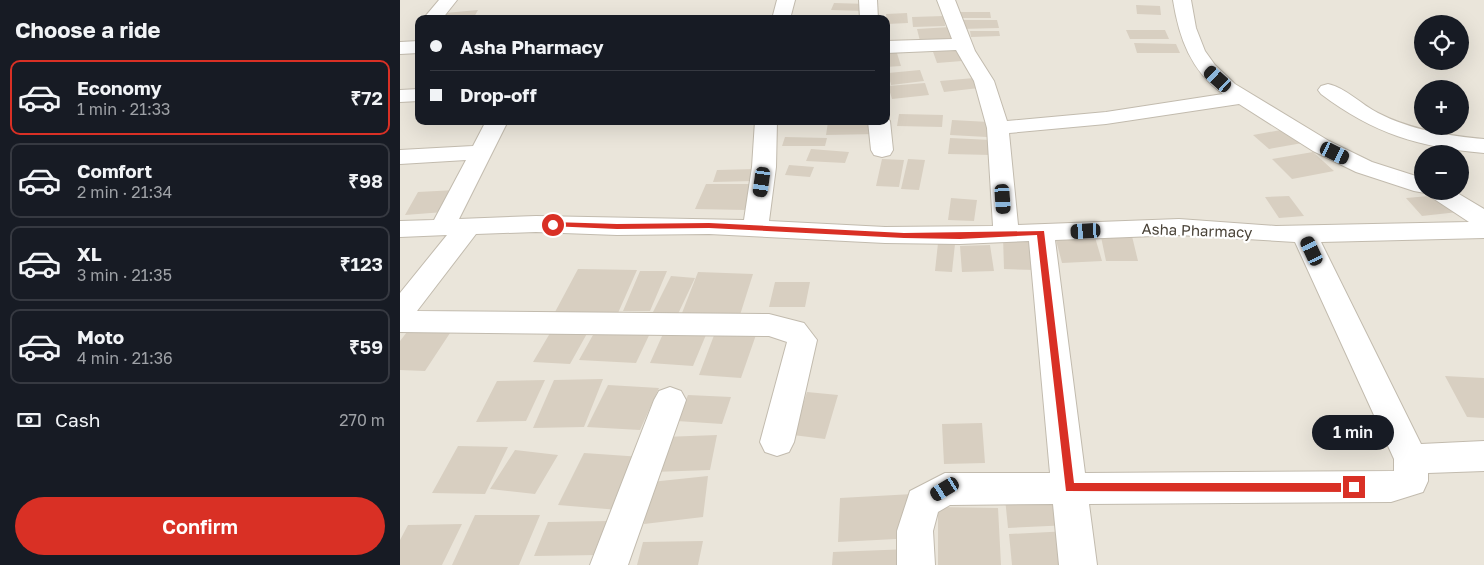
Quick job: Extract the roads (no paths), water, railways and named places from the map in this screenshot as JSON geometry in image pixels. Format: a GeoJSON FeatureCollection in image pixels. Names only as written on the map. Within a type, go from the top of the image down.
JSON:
{"type":"FeatureCollection","features":[{"type":"Feature","properties":{"kind":"street"},"geometry":{"type":"LineString","coordinates":[[435,15],[448,0]]}},
{"type":"Feature","properties":{"kind":"street"},"geometry":{"type":"LineString","coordinates":[[782,15],[786,0]]}},
{"type":"Feature","properties":{"kind":"street"},"geometry":{"type":"LineString","coordinates":[[868,0],[869,15]]}},
{"type":"Feature","properties":{"kind":"street"},"geometry":{"type":"LineString","coordinates":[[946,0],[963,44],[984,81],[998,128],[1006,234]]}},
{"type":"Feature","properties":{"kind":"street"},"geometry":{"type":"LineString","coordinates":[[1182,0],[1188,28],[1196,51],[1207,70],[1228,88],[1321,146],[1364,167],[1414,183]]}},
{"type":"Feature","properties":{"kind":"street"},"geometry":{"type":"LineString","coordinates":[[890,47],[963,44]]}},
{"type":"Feature","properties":{"kind":"street"},"geometry":{"type":"LineString","coordinates":[[1328,90],[1364,115],[1407,132],[1450,144],[1484,146]]}},
{"type":"Feature","properties":{"kind":"street"},"geometry":{"type":"LineString","coordinates":[[400,96],[415,95]]}},
{"type":"Feature","properties":{"kind":"street"},"geometry":{"type":"LineString","coordinates":[[998,128],[1106,118],[1243,97]]}},
{"type":"Feature","properties":{"kind":"street"},"geometry":{"type":"LineString","coordinates":[[400,312],[456,226],[483,152],[495,125]]}},
{"type":"Feature","properties":{"kind":"street"},"geometry":{"type":"LineString","coordinates":[[755,228],[764,167],[766,125]]}},
{"type":"Feature","properties":{"kind":"street"},"geometry":{"type":"LineString","coordinates":[[879,125],[882,150]]}},
{"type":"Feature","properties":{"kind":"street"},"geometry":{"type":"LineString","coordinates":[[400,156],[483,152]]}},
{"type":"Feature","properties":{"kind":"street"},"geometry":{"type":"LineString","coordinates":[[1451,200],[1484,220]]}},
{"type":"Feature","properties":{"kind":"street","name":"Asha Pharmacy"},"geometry":{"type":"LineString","coordinates":[[400,229],[456,226],[709,226],[894,235],[1006,234],[1179,227],[1304,234],[1484,230]]}},
{"type":"Feature","properties":{"kind":"street"},"geometry":{"type":"LineString","coordinates":[[1041,233],[1078,565]]}},
{"type":"Feature","properties":{"kind":"street"},"geometry":{"type":"LineString","coordinates":[[916,565],[915,531],[924,502],[945,489],[1391,487],[1410,481],[1410,459],[1304,234]]}},
{"type":"Feature","properties":{"kind":"street"},"geometry":{"type":"LineString","coordinates":[[400,321],[769,325],[794,331],[802,340],[777,442]]}},
{"type":"Feature","properties":{"kind":"street"},"geometry":{"type":"LineString","coordinates":[[609,565],[670,400]]}},
{"type":"Feature","properties":{"kind":"street"},"geometry":{"type":"LineString","coordinates":[[1410,459],[1484,456]]}}]}
